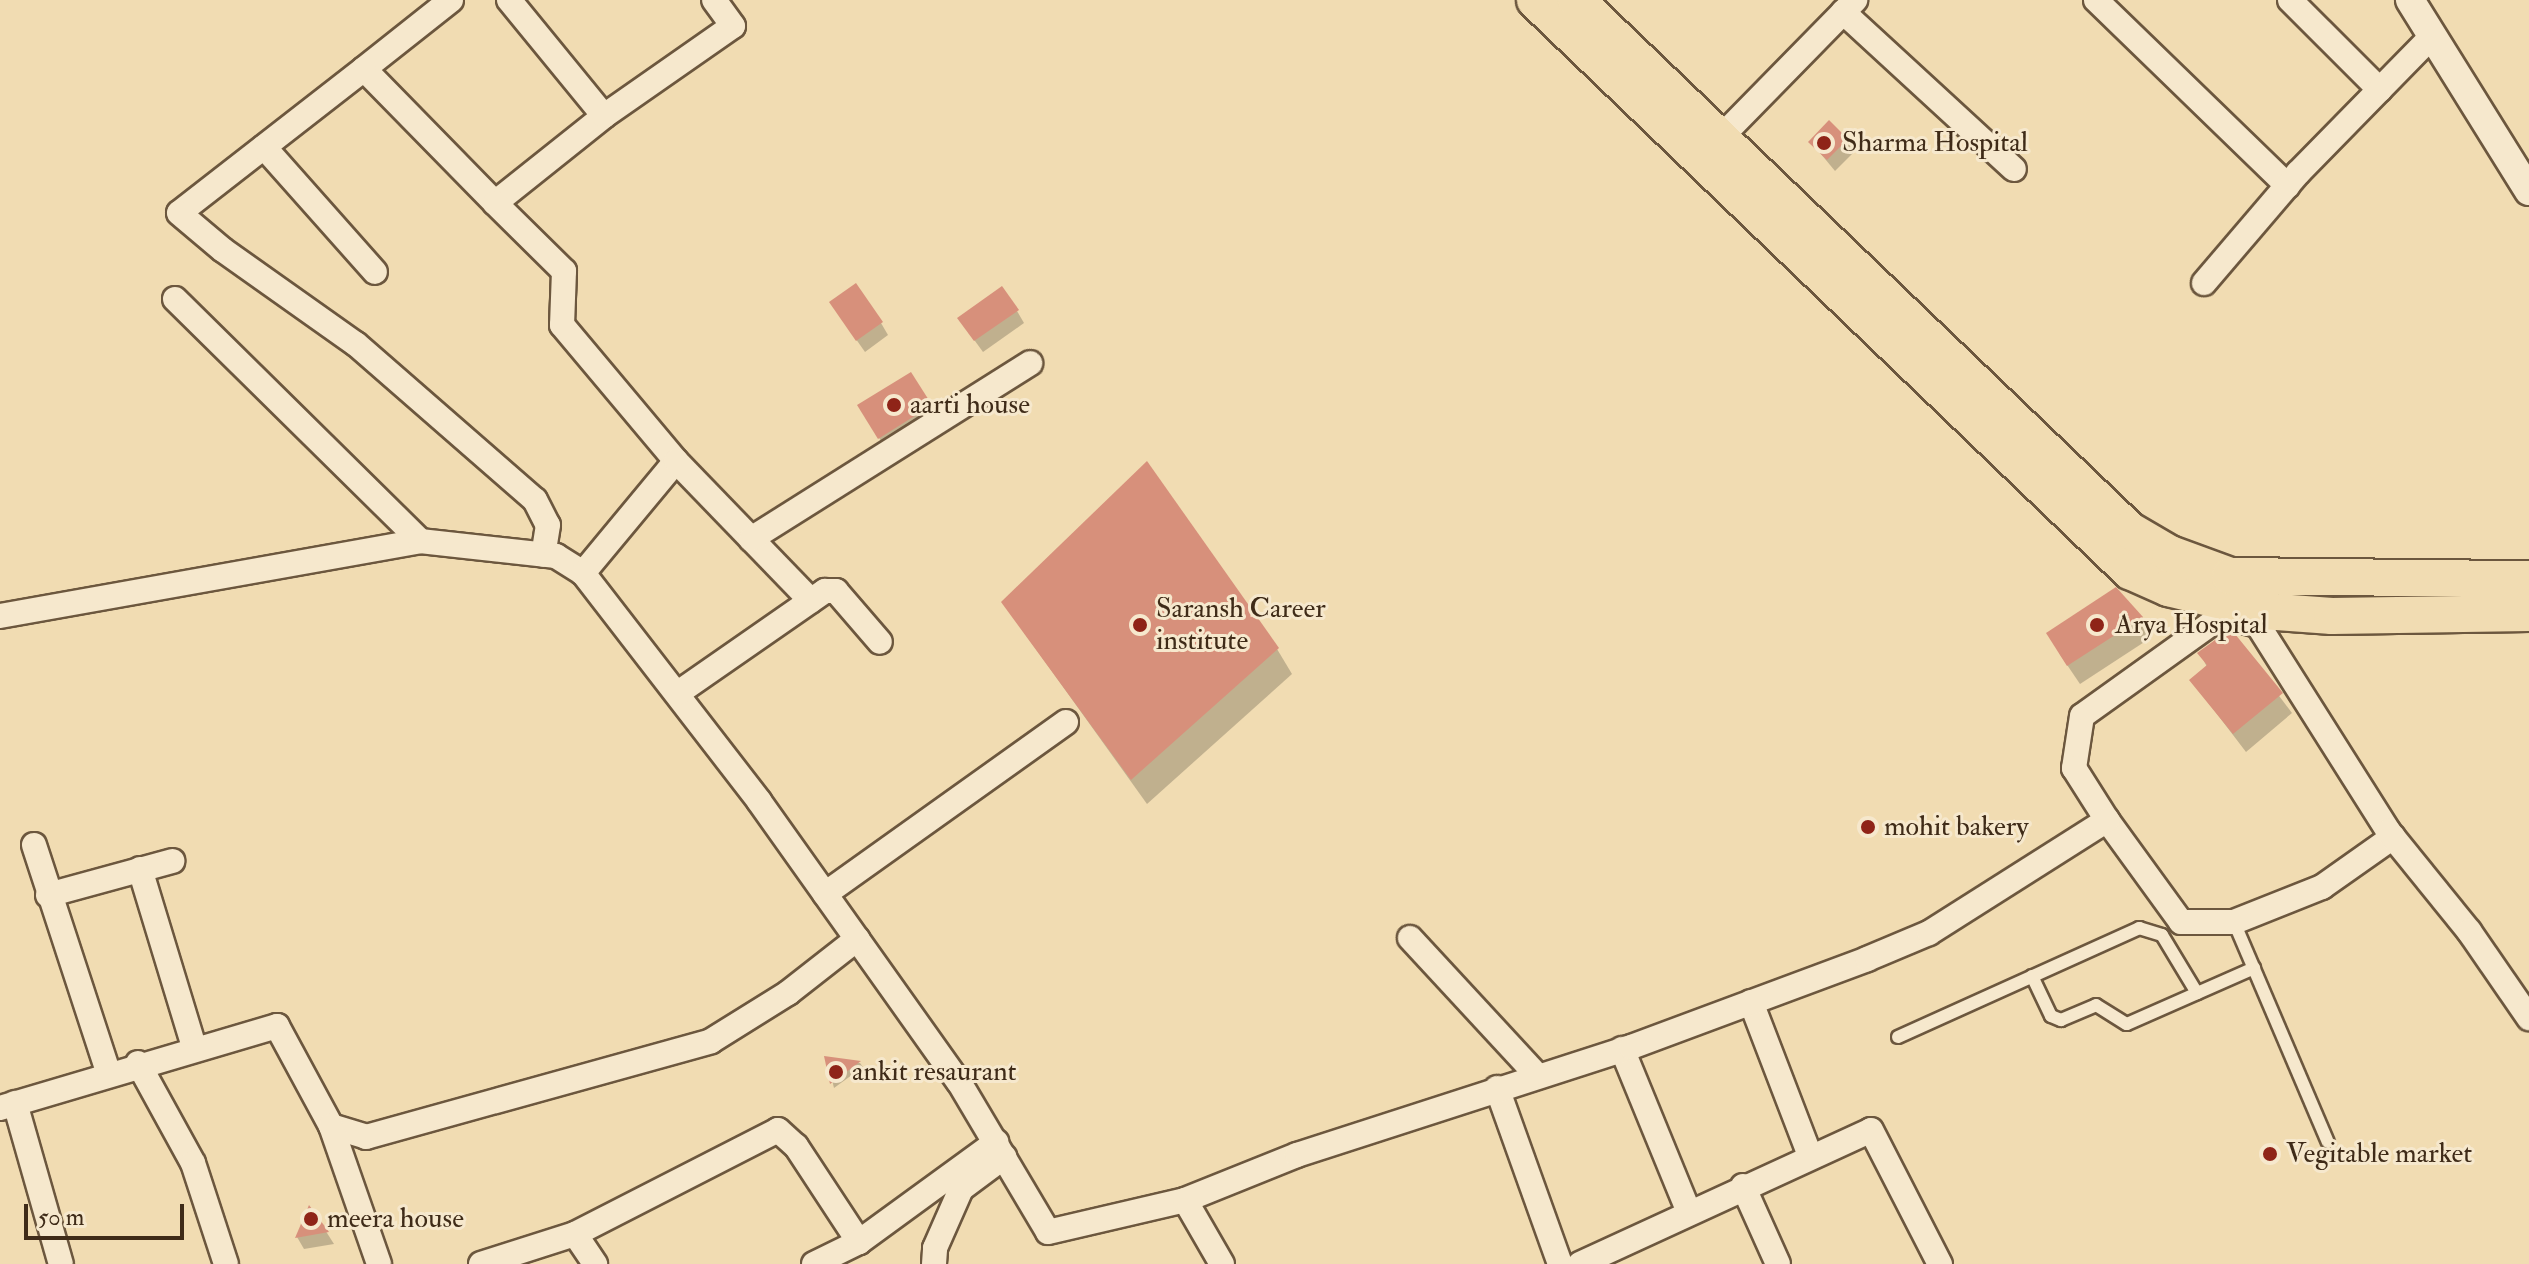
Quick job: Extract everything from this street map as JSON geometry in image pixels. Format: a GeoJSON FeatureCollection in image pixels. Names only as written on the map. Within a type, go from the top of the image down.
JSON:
{"type":"FeatureCollection","features":[{"type":"Feature","properties":{"kind":"main road"},"geometry":{"type":"LineString","coordinates":[[1535,0],[2130,571],[2168,588],[2332,616],[2529,613]]}},
{"type":"Feature","properties":{"kind":"main road"},"geometry":{"type":"LineString","coordinates":[[1576,0],[2129,530],[2170,554],[2226,598],[2529,579]]}},
{"type":"Feature","properties":{"kind":"street"},"geometry":{"type":"LineString","coordinates":[[451,0],[179,213],[223,250],[356,344],[535,500],[548,525],[543,555]]}},
{"type":"Feature","properties":{"kind":"street"},"geometry":{"type":"LineString","coordinates":[[509,0],[604,116]]}},
{"type":"Feature","properties":{"kind":"street"},"geometry":{"type":"LineString","coordinates":[[495,203],[604,116],[733,26],[714,0]]}},
{"type":"Feature","properties":{"kind":"street"},"geometry":{"type":"LineString","coordinates":[[2096,0],[2288,186]]}},
{"type":"Feature","properties":{"kind":"street"},"geometry":{"type":"LineString","coordinates":[[2290,0],[2380,90]]}},
{"type":"Feature","properties":{"kind":"street"},"geometry":{"type":"LineString","coordinates":[[2410,0],[2529,191]]}},
{"type":"Feature","properties":{"kind":"street"},"geometry":{"type":"LineString","coordinates":[[1721,137],[1849,6],[2014,169]]}},
{"type":"Feature","properties":{"kind":"street"},"geometry":{"type":"LineString","coordinates":[[2204,283],[2288,186],[2433,35]]}},
{"type":"Feature","properties":{"kind":"street"},"geometry":{"type":"LineString","coordinates":[[364,69],[564,271],[562,325],[676,461],[811,601]]}},
{"type":"Feature","properties":{"kind":"street"},"geometry":{"type":"LineString","coordinates":[[264,147],[375,272]]}},
{"type":"Feature","properties":{"kind":"street"},"geometry":{"type":"LineString","coordinates":[[175,299],[420,541]]}},
{"type":"Feature","properties":{"kind":"street"},"geometry":{"type":"LineString","coordinates":[[751,539],[1030,363]]}},
{"type":"Feature","properties":{"kind":"street"},"geometry":{"type":"LineString","coordinates":[[583,573],[676,461]]}},
{"type":"Feature","properties":{"kind":"street"},"geometry":{"type":"LineString","coordinates":[[0,616],[420,541],[543,555],[583,573],[678,693],[857,939],[1000,1150],[1048,1232],[1185,1200],[1297,1155],[1536,1074],[1622,1049],[1929,933],[2107,820]]}},
{"type":"Feature","properties":{"kind":"street"},"geometry":{"type":"LineString","coordinates":[[678,693],[825,591],[836,591],[880,642]]}},
{"type":"Feature","properties":{"kind":"street"},"geometry":{"type":"LineString","coordinates":[[2393,837],[2322,887],[2234,922],[2181,922],[2107,820],[2074,768],[2082,716],[2226,598],[2258,625],[2393,837],[2469,931],[2529,1018]]}},
{"type":"Feature","properties":{"kind":"street"},"geometry":{"type":"LineString","coordinates":[[825,894],[1066,722]]}},
{"type":"Feature","properties":{"kind":"street"},"geometry":{"type":"LineString","coordinates":[[34,845],[108,1072]]}},
{"type":"Feature","properties":{"kind":"street"},"geometry":{"type":"LineString","coordinates":[[48,895],[172,861]]}},
{"type":"Feature","properties":{"kind":"street"},"geometry":{"type":"LineString","coordinates":[[140,869],[194,1047]]}},
{"type":"Feature","properties":{"kind":"street"},"geometry":{"type":"LineString","coordinates":[[1410,938],[1536,1074]]}},
{"type":"Feature","properties":{"kind":"street"},"geometry":{"type":"LineString","coordinates":[[331,1126],[366,1137],[711,1041],[788,993],[857,939]]}},
{"type":"Feature","properties":{"kind":"street"},"geometry":{"type":"LineString","coordinates":[[1751,1002],[1810,1156]]}},
{"type":"Feature","properties":{"kind":"street"},"geometry":{"type":"LineString","coordinates":[[61,1264],[7,1106],[138,1063],[277,1026],[331,1126],[379,1264]]}},
{"type":"Feature","properties":{"kind":"street"},"geometry":{"type":"LineString","coordinates":[[1622,1049],[1689,1212]]}},
{"type":"Feature","properties":{"kind":"street"},"geometry":{"type":"LineString","coordinates":[[138,1063],[193,1163],[226,1264]]}},
{"type":"Feature","properties":{"kind":"street"},"geometry":{"type":"LineString","coordinates":[[1497,1088],[1560,1264]]}},
{"type":"Feature","properties":{"kind":"street"},"geometry":{"type":"LineString","coordinates":[[481,1264],[575,1234],[778,1130],[796,1146],[859,1242]]}},
{"type":"Feature","properties":{"kind":"street"},"geometry":{"type":"LineString","coordinates":[[1580,1264],[1619,1257],[1689,1212],[1871,1130],[1940,1264]]}},
{"type":"Feature","properties":{"kind":"street"},"geometry":{"type":"LineString","coordinates":[[814,1264],[859,1242],[1000,1150]]}},
{"type":"Feature","properties":{"kind":"street"},"geometry":{"type":"LineString","coordinates":[[934,1264],[935,1248],[961,1189],[1000,1150]]}},
{"type":"Feature","properties":{"kind":"street"},"geometry":{"type":"LineString","coordinates":[[1743,1186],[1778,1264]]}},
{"type":"Feature","properties":{"kind":"street"},"geometry":{"type":"LineString","coordinates":[[1185,1200],[1222,1264]]}},
{"type":"Feature","properties":{"kind":"street"},"geometry":{"type":"LineString","coordinates":[[575,1234],[595,1264]]}},
{"type":"Feature","properties":{"kind":"lane"},"geometry":{"type":"LineString","coordinates":[[2234,922],[2328,1142]]}},
{"type":"Feature","properties":{"kind":"lane"},"geometry":{"type":"LineString","coordinates":[[1898,1037],[2139,928],[2150,928],[2162,935],[2197,993]]}},
{"type":"Feature","properties":{"kind":"lane"},"geometry":{"type":"LineString","coordinates":[[2032,976],[2051,1016],[2061,1020],[2096,1005],[2127,1024],[2254,968]]}},
{"type":"Feature","properties":{"kind":"building"},"geometry":{"type":"Polygon","coordinates":[[[1829,120],[1848,139],[1827,160],[1808,142],[1829,120]]]}},
{"type":"Feature","properties":{"kind":"building"},"geometry":{"type":"Polygon","coordinates":[[[856,283],[883,322],[856,341],[829,302],[856,283]]]}},
{"type":"Feature","properties":{"kind":"building"},"geometry":{"type":"Polygon","coordinates":[[[1002,286],[1019,310],[974,341],[957,318],[1002,286]]]}},
{"type":"Feature","properties":{"kind":"building","name":"aarti house"},"geometry":{"type":"Polygon","coordinates":[[[911,372],[932,405],[878,439],[857,405],[911,372]]]}},
{"type":"Feature","properties":{"kind":"building","name":"Saransh Career institute"},"geometry":{"type":"Polygon","coordinates":[[[1147,461],[1279,648],[1131,780],[1001,602],[1147,461]]]}},
{"type":"Feature","properties":{"kind":"building"},"geometry":{"type":"Polygon","coordinates":[[[2116,587],[2143,617],[2067,666],[2046,633],[2116,587]]]}},
{"type":"Feature","properties":{"kind":"building"},"geometry":{"type":"Polygon","coordinates":[[[2226,632],[2235,634],[2283,693],[2233,734],[2189,680],[2207,665],[2197,653],[2226,632]]]}},
{"type":"Feature","properties":{"kind":"building","name":"ankit resaurant"},"geometry":{"type":"Polygon","coordinates":[[[824,1056],[861,1061],[830,1084],[824,1056]]]}},
{"type":"Feature","properties":{"kind":"building","name":"meera house"},"geometry":{"type":"Polygon","coordinates":[[[309,1205],[329,1232],[295,1238],[309,1205]]]}},
{"type":"Feature","properties":{"kind":"place","name":"Sharma Hospital"},"geometry":{"type":"Point","coordinates":[1824,143]}},
{"type":"Feature","properties":{"kind":"place","name":"aarti house"},"geometry":{"type":"Point","coordinates":[894,405]}},
{"type":"Feature","properties":{"kind":"place","name":"Saransh Career institute"},"geometry":{"type":"Point","coordinates":[1140,625]}},
{"type":"Feature","properties":{"kind":"place","name":"Arya Hospital"},"geometry":{"type":"Point","coordinates":[2097,625]}},
{"type":"Feature","properties":{"kind":"place","name":"mohit bakery"},"geometry":{"type":"Point","coordinates":[1868,827]}},
{"type":"Feature","properties":{"kind":"place","name":"ankit resaurant"},"geometry":{"type":"Point","coordinates":[836,1072]}},
{"type":"Feature","properties":{"kind":"place","name":"Vegitable market"},"geometry":{"type":"Point","coordinates":[2270,1154]}},
{"type":"Feature","properties":{"kind":"place","name":"meera house"},"geometry":{"type":"Point","coordinates":[311,1219]}}]}
